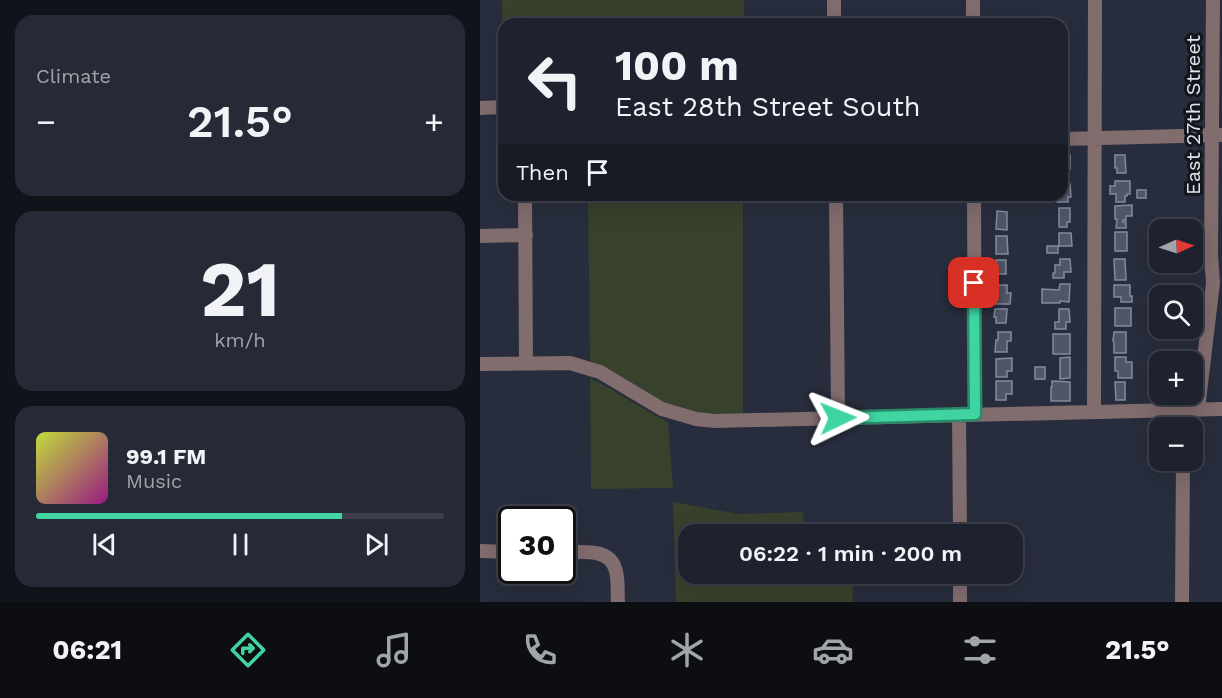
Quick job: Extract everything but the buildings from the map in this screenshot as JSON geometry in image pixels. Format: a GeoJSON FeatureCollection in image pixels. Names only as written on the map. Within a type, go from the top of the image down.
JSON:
{"type":"FeatureCollection","features":[{"type":"Feature","properties":{"kind":"street"},"geometry":{"type":"LineString","coordinates":[[834,0],[834,18]]}},
{"type":"Feature","properties":{"kind":"street"},"geometry":{"type":"LineString","coordinates":[[973,0],[973,18]]}},
{"type":"Feature","properties":{"kind":"street"},"geometry":{"type":"LineString","coordinates":[[1094,411],[1095,0]]}},
{"type":"Feature","properties":{"kind":"street","name":"East 27th Street"},"geometry":{"type":"LineString","coordinates":[[1198,409],[1213,283],[1211,255],[1217,136],[1213,0]]}},
{"type":"Feature","properties":{"kind":"street"},"geometry":{"type":"LineString","coordinates":[[480,108],[498,107]]}},
{"type":"Feature","properties":{"kind":"street"},"geometry":{"type":"LineString","coordinates":[[1068,139],[1217,136]]}},
{"type":"Feature","properties":{"kind":"street"},"geometry":{"type":"LineString","coordinates":[[525,201],[525,363]]}},
{"type":"Feature","properties":{"kind":"street"},"geometry":{"type":"LineString","coordinates":[[836,201],[838,418]]}},
{"type":"Feature","properties":{"kind":"street"},"geometry":{"type":"LineString","coordinates":[[974,201],[975,414]]}},
{"type":"Feature","properties":{"kind":"street"},"geometry":{"type":"LineString","coordinates":[[480,236],[526,235]]}},
{"type":"Feature","properties":{"kind":"street"},"geometry":{"type":"LineString","coordinates":[[480,364],[570,363],[600,372],[662,409],[696,419],[716,421],[1222,409]]}},
{"type":"Feature","properties":{"kind":"street"},"geometry":{"type":"LineString","coordinates":[[1183,409],[1183,417]]}},
{"type":"Feature","properties":{"kind":"street"},"geometry":{"type":"LineString","coordinates":[[959,414],[960,524]]}},
{"type":"Feature","properties":{"kind":"street"},"geometry":{"type":"LineString","coordinates":[[1182,602],[1183,471]]}},
{"type":"Feature","properties":{"kind":"street"},"geometry":{"type":"LineString","coordinates":[[480,551],[498,552]]}},
{"type":"Feature","properties":{"kind":"street"},"geometry":{"type":"LineString","coordinates":[[576,552],[599,553],[611,560],[616,570],[618,602]]}},
{"type":"Feature","properties":{"kind":"street"},"geometry":{"type":"LineString","coordinates":[[960,584],[960,602]]}},
{"type":"Feature","properties":{"kind":"green space"},"geometry":{"type":"Polygon","coordinates":[[[502,0],[744,0],[744,18],[502,18],[502,0]]]}},
{"type":"Feature","properties":{"kind":"green space"},"geometry":{"type":"Polygon","coordinates":[[[588,201],[743,201],[743,417],[699,413],[666,403],[614,372],[590,361],[588,201]]]}},
{"type":"Feature","properties":{"kind":"green space"},"geometry":{"type":"Polygon","coordinates":[[[590,378],[668,422],[673,488],[591,489],[590,378]]]}},
{"type":"Feature","properties":{"kind":"green space"},"geometry":{"type":"Polygon","coordinates":[[[673,502],[738,514],[803,512],[804,524],[678,524],[678,584],[852,584],[853,602],[676,602],[673,502]]]}},
{"type":"Feature","properties":{"kind":"route"},"geometry":{"type":"LineString","coordinates":[[838,418],[975,414],[974,283]]}}]}
